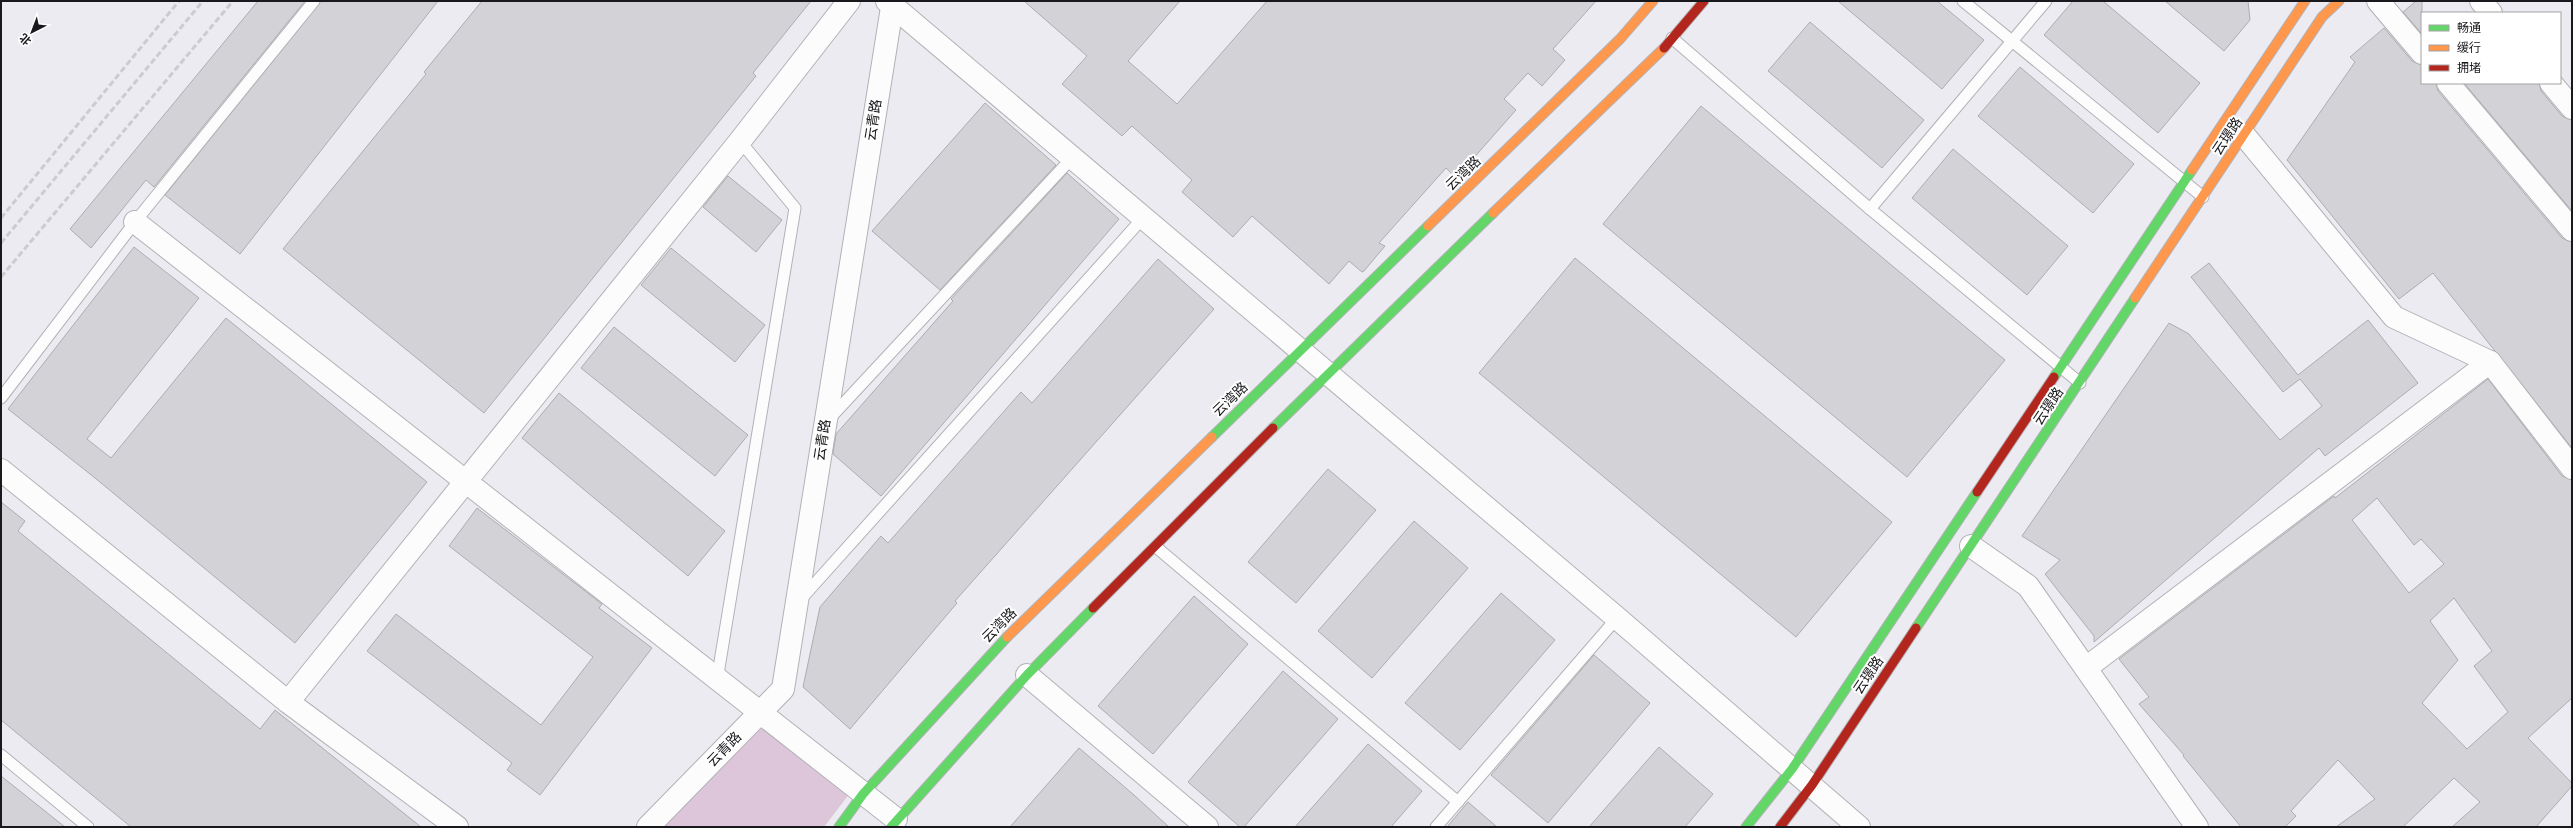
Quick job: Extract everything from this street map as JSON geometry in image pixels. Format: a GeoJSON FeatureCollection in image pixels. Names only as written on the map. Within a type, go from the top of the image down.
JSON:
{"type":"FeatureCollection","features":[{"type":"Feature","properties":{"kind":"main road","name":"云湾路"},"geometry":{"type":"LineString","coordinates":[[839,827],[863,794],[998,645],[1620,39],[1653,1]]}},
{"type":"Feature","properties":{"kind":"main road"},"geometry":{"type":"LineString","coordinates":[[897,824],[1027,675],[1326,374],[1672,38],[1704,1]]}},
{"type":"Feature","properties":{"kind":"main road","name":"云璟路"},"geometry":{"type":"LineString","coordinates":[[1746,827],[1792,769],[2307,1]]}},
{"type":"Feature","properties":{"kind":"main road","name":"云璟路"},"geometry":{"type":"LineString","coordinates":[[1780,827],[1812,785],[2322,17],[2339,1]]}},
{"type":"Feature","properties":{"kind":"street"},"geometry":{"type":"LineString","coordinates":[[288,702],[740,141],[849,1]]}},
{"type":"Feature","properties":{"kind":"street"},"geometry":{"type":"LineString","coordinates":[[2378,1],[2421,52]]}},
{"type":"Feature","properties":{"kind":"street"},"geometry":{"type":"LineString","coordinates":[[2481,1],[2490,12]]}},
{"type":"Feature","properties":{"kind":"street"},"geometry":{"type":"LineString","coordinates":[[890,3],[1142,220],[1617,618],[1859,827]]}},
{"type":"Feature","properties":{"kind":"street","name":"云青路"},"geometry":{"type":"LineString","coordinates":[[648,827],[783,689],[890,3]]}},
{"type":"Feature","properties":{"kind":"street"},"geometry":{"type":"LineString","coordinates":[[2449,84],[2572,230]]}},
{"type":"Feature","properties":{"kind":"street"},"geometry":{"type":"LineString","coordinates":[[2551,84],[2572,108]]}},
{"type":"Feature","properties":{"kind":"street"},"geometry":{"type":"LineString","coordinates":[[2244,135],[2394,317],[2490,362],[2572,468]]}},
{"type":"Feature","properties":{"kind":"street"},"geometry":{"type":"LineString","coordinates":[[135,222],[863,794],[897,824]]}},
{"type":"Feature","properties":{"kind":"street"},"geometry":{"type":"LineString","coordinates":[[2086,668],[2490,362]]}},
{"type":"Feature","properties":{"kind":"street"},"geometry":{"type":"LineString","coordinates":[[1,470],[288,702],[457,827]]}},
{"type":"Feature","properties":{"kind":"street"},"geometry":{"type":"LineString","coordinates":[[1971,546],[2028,586],[2197,827]]}},
{"type":"Feature","properties":{"kind":"street"},"geometry":{"type":"LineString","coordinates":[[1027,675],[1207,827]]}},
{"type":"Feature","properties":{"kind":"lane"},"geometry":{"type":"LineString","coordinates":[[1,398],[135,222],[314,1]]}},
{"type":"Feature","properties":{"kind":"lane"},"geometry":{"type":"LineString","coordinates":[[1963,1],[2203,197]]}},
{"type":"Feature","properties":{"kind":"lane"},"geometry":{"type":"LineString","coordinates":[[1870,209],[2046,1]]}},
{"type":"Feature","properties":{"kind":"lane"},"geometry":{"type":"LineString","coordinates":[[2307,1],[2322,17]]}},
{"type":"Feature","properties":{"kind":"lane"},"geometry":{"type":"LineString","coordinates":[[1672,38],[1870,209],[2080,383]]}},
{"type":"Feature","properties":{"kind":"lane"},"geometry":{"type":"LineString","coordinates":[[717,680],[795,208],[740,141]]}},
{"type":"Feature","properties":{"kind":"lane"},"geometry":{"type":"LineString","coordinates":[[825,423],[1071,159]]}},
{"type":"Feature","properties":{"kind":"lane"},"geometry":{"type":"LineString","coordinates":[[796,603],[1142,220]]}},
{"type":"Feature","properties":{"kind":"lane"},"geometry":{"type":"LineString","coordinates":[[1156,546],[1458,802]]}},
{"type":"Feature","properties":{"kind":"lane"},"geometry":{"type":"LineString","coordinates":[[1436,827],[1617,618]]}},
{"type":"Feature","properties":{"kind":"lane"},"geometry":{"type":"LineString","coordinates":[[1,755],[88,827]]}},
{"type":"Feature","properties":{"kind":"shaded area"},"geometry":{"type":"Polygon","coordinates":[[[762,724],[850,793],[824,827],[660,827],[762,724]]]}},
{"type":"Feature","properties":{"kind":"building"},"geometry":{"type":"Polygon","coordinates":[[[258,1],[305,1],[154,187],[146,180],[91,248],[70,229],[258,1]]]}},
{"type":"Feature","properties":{"kind":"building"},"geometry":{"type":"Polygon","coordinates":[[[321,1],[438,1],[240,254],[165,195],[321,1]]]}},
{"type":"Feature","properties":{"kind":"building"},"geometry":{"type":"Polygon","coordinates":[[[482,1],[811,1],[753,73],[756,76],[484,413],[283,249],[426,74],[424,72],[482,1]]]}},
{"type":"Feature","properties":{"kind":"building"},"geometry":{"type":"Polygon","coordinates":[[[1024,1],[1180,1],[1128,61],[1177,104],[1267,1],[1596,1],[1553,49],[1565,60],[1542,86],[1528,73],[1504,99],[1516,110],[1456,178],[1446,168],[1379,243],[1385,246],[1364,271],[1362,272],[1349,261],[1329,284],[1252,216],[1233,237],[1182,192],[1192,180],[1132,126],[1122,136],[1062,84],[1087,56],[1024,1]]]}},
{"type":"Feature","properties":{"kind":"building"},"geometry":{"type":"Polygon","coordinates":[[[1838,1],[1937,1],[1984,40],[1942,89],[1838,1]]]}},
{"type":"Feature","properties":{"kind":"building"},"geometry":{"type":"Polygon","coordinates":[[[2073,1],[2103,1],[2200,83],[2158,133],[2044,35],[2073,1]]]}},
{"type":"Feature","properties":{"kind":"building"},"geometry":{"type":"Polygon","coordinates":[[[2165,1],[2248,1],[2250,20],[2224,51],[2165,1]]]}},
{"type":"Feature","properties":{"kind":"building"},"geometry":{"type":"Polygon","coordinates":[[[2416,1],[2422,1],[2421,33],[2403,12],[2416,1]]]}},
{"type":"Feature","properties":{"kind":"building"},"geometry":{"type":"Polygon","coordinates":[[[1810,22],[1924,120],[1882,168],[1768,71],[1810,22]]]}},
{"type":"Feature","properties":{"kind":"building"},"geometry":{"type":"Polygon","coordinates":[[[2384,28],[2412,61],[2421,65],[2421,84],[2436,84],[2438,91],[2562,238],[2572,242],[2572,448],[2433,273],[2399,299],[2287,160],[2355,62],[2350,57],[2384,28]]]}},
{"type":"Feature","properties":{"kind":"building"},"geometry":{"type":"Polygon","coordinates":[[[2020,67],[2134,164],[2093,213],[1978,116],[2020,67]]]}},
{"type":"Feature","properties":{"kind":"building"},"geometry":{"type":"Polygon","coordinates":[[[2465,84],[2539,84],[2541,91],[2562,116],[2572,120],[2572,211],[2465,84]]]}},
{"type":"Feature","properties":{"kind":"building"},"geometry":{"type":"Polygon","coordinates":[[[985,103],[1056,165],[940,290],[872,231],[985,103]]]}},
{"type":"Feature","properties":{"kind":"building"},"geometry":{"type":"Polygon","coordinates":[[[1701,106],[2005,360],[1907,477],[1603,224],[1701,106]]]}},
{"type":"Feature","properties":{"kind":"building"},"geometry":{"type":"Polygon","coordinates":[[[1953,149],[2068,246],[2027,295],[1912,198],[1953,149]]]}},
{"type":"Feature","properties":{"kind":"building"},"geometry":{"type":"Polygon","coordinates":[[[1067,173],[1119,219],[881,496],[833,454],[836,434],[953,301],[951,299],[1067,173]]]}},
{"type":"Feature","properties":{"kind":"building"},"geometry":{"type":"Polygon","coordinates":[[[728,176],[782,220],[756,252],[703,207],[728,176]]]}},
{"type":"Feature","properties":{"kind":"building"},"geometry":{"type":"Polygon","coordinates":[[[134,247],[199,298],[87,439],[111,458],[226,318],[427,482],[295,643],[95,478],[8,409],[134,247]]]}},
{"type":"Feature","properties":{"kind":"building"},"geometry":{"type":"Polygon","coordinates":[[[671,248],[765,325],[735,362],[641,285],[671,248]]]}},
{"type":"Feature","properties":{"kind":"building"},"geometry":{"type":"Polygon","coordinates":[[[1575,258],[1892,522],[1796,637],[1479,373],[1575,258]]]}},
{"type":"Feature","properties":{"kind":"building"},"geometry":{"type":"Polygon","coordinates":[[[1158,259],[1214,309],[955,601],[957,603],[850,729],[803,687],[820,607],[881,536],[888,543],[1021,392],[1032,403],[1158,259]]]}},
{"type":"Feature","properties":{"kind":"building"},"geometry":{"type":"Polygon","coordinates":[[[2209,263],[2298,375],[2368,320],[2418,383],[2325,456],[2319,448],[2094,642],[2094,636],[2045,574],[2060,560],[2022,536],[2169,323],[2189,334],[2280,440],[2322,406],[2300,379],[2283,392],[2191,277],[2209,263]]]}},
{"type":"Feature","properties":{"kind":"building"},"geometry":{"type":"Polygon","coordinates":[[[614,327],[748,435],[715,476],[581,368],[614,327]]]}},
{"type":"Feature","properties":{"kind":"building"},"geometry":{"type":"Polygon","coordinates":[[[2488,379],[2562,476],[2572,480],[2572,698],[2528,738],[2572,783],[2572,786],[2536,827],[2452,827],[2480,802],[2454,778],[2403,827],[2336,827],[2375,799],[2338,760],[2291,811],[2296,816],[2285,827],[2241,827],[2183,756],[2184,755],[2139,704],[2149,697],[2119,659],[2334,496],[2335,498],[2488,379]],[[2377,498],[2352,520],[2409,593],[2444,564],[2421,539],[2414,545],[2377,498]],[[2454,598],[2430,621],[2458,660],[2422,703],[2467,749],[2508,712],[2474,666],[2492,651],[2454,598]]]}},
{"type":"Feature","properties":{"kind":"building"},"geometry":{"type":"Polygon","coordinates":[[[559,393],[725,531],[688,576],[522,438],[559,393]]]}},
{"type":"Feature","properties":{"kind":"building"},"geometry":{"type":"Polygon","coordinates":[[[1328,469],[1376,510],[1296,603],[1248,562],[1328,469]]]}},
{"type":"Feature","properties":{"kind":"building"},"geometry":{"type":"Polygon","coordinates":[[[1,502],[25,521],[18,531],[260,729],[275,710],[421,827],[131,827],[1,720],[1,502]]]}},
{"type":"Feature","properties":{"kind":"building"},"geometry":{"type":"Polygon","coordinates":[[[477,508],[602,604],[599,608],[652,648],[540,795],[507,770],[512,763],[367,651],[396,614],[541,725],[593,657],[449,546],[477,508]]]}},
{"type":"Feature","properties":{"kind":"building"},"geometry":{"type":"Polygon","coordinates":[[[1414,521],[1468,568],[1372,678],[1318,631],[1414,521]]]}},
{"type":"Feature","properties":{"kind":"building"},"geometry":{"type":"Polygon","coordinates":[[[1501,593],[1555,640],[1460,750],[1405,703],[1501,593]]]}},
{"type":"Feature","properties":{"kind":"building"},"geometry":{"type":"Polygon","coordinates":[[[1194,596],[1248,644],[1153,754],[1098,706],[1194,596]]]}},
{"type":"Feature","properties":{"kind":"building"},"geometry":{"type":"Polygon","coordinates":[[[1594,655],[1650,703],[1548,823],[1491,775],[1594,655]]]}},
{"type":"Feature","properties":{"kind":"building"},"geometry":{"type":"Polygon","coordinates":[[[1283,671],[1338,719],[1244,827],[1240,827],[1188,782],[1283,671]]]}},
{"type":"Feature","properties":{"kind":"building"},"geometry":{"type":"Polygon","coordinates":[[[1368,744],[1422,791],[1391,827],[1295,827],[1368,744]]]}},
{"type":"Feature","properties":{"kind":"building"},"geometry":{"type":"Polygon","coordinates":[[[1659,747],[1713,794],[1685,827],[1589,827],[1659,747]]]}},
{"type":"Feature","properties":{"kind":"building"},"geometry":{"type":"Polygon","coordinates":[[[1079,748],[1134,795],[1169,827],[1010,827],[1079,748]]]}},
{"type":"Feature","properties":{"kind":"building"},"geometry":{"type":"Polygon","coordinates":[[[1,776],[65,827],[1,827],[1,776]]]}},
{"type":"Feature","properties":{"kind":"building"},"geometry":{"type":"Polygon","coordinates":[[[1468,802],[1497,827],[1447,827],[1468,802]]]}},
{"type":"Feature","properties":{"kind":"railway"},"geometry":{"type":"LineString","coordinates":[[1,218],[179,1]]}},
{"type":"Feature","properties":{"kind":"railway"},"geometry":{"type":"LineString","coordinates":[[1,243],[203,1]]}},
{"type":"Feature","properties":{"kind":"railway"},"geometry":{"type":"LineString","coordinates":[[1,277],[233,1]]}},
{"type":"Feature","properties":{"kind":"traffic: fast"},"geometry":{"type":"LineString","coordinates":[[2054,377],[2192,170]]}},
{"type":"Feature","properties":{"kind":"traffic: fast"},"geometry":{"type":"LineString","coordinates":[[1273,428],[1493,213]]}},
{"type":"Feature","properties":{"kind":"traffic: fast"},"geometry":{"type":"LineString","coordinates":[[1212,437],[1428,226]]}},
{"type":"Feature","properties":{"kind":"traffic: fast"},"geometry":{"type":"LineString","coordinates":[[1916,628],[2135,298]]}},
{"type":"Feature","properties":{"kind":"traffic: fast"},"geometry":{"type":"LineString","coordinates":[[1746,827],[1792,769],[1977,492]]}},
{"type":"Feature","properties":{"kind":"traffic: fast"},"geometry":{"type":"LineString","coordinates":[[891,827],[1027,675],[1093,608]]}},
{"type":"Feature","properties":{"kind":"traffic: fast"},"geometry":{"type":"LineString","coordinates":[[839,827],[863,794],[1007,637]]}},
{"type":"Feature","properties":{"kind":"traffic: slow"},"geometry":{"type":"LineString","coordinates":[[1428,226],[1620,39],[1653,1]]}},
{"type":"Feature","properties":{"kind":"traffic: slow"},"geometry":{"type":"LineString","coordinates":[[2192,170],[2305,1]]}},
{"type":"Feature","properties":{"kind":"traffic: slow"},"geometry":{"type":"LineString","coordinates":[[2135,298],[2322,17],[2339,1]]}},
{"type":"Feature","properties":{"kind":"traffic: slow"},"geometry":{"type":"LineString","coordinates":[[1493,213],[1664,48]]}},
{"type":"Feature","properties":{"kind":"traffic: slow"},"geometry":{"type":"LineString","coordinates":[[1007,637],[1212,437]]}},
{"type":"Feature","properties":{"kind":"traffic: jam"},"geometry":{"type":"LineString","coordinates":[[1664,48],[1704,1]]}},
{"type":"Feature","properties":{"kind":"traffic: jam"},"geometry":{"type":"LineString","coordinates":[[1977,492],[2054,377]]}},
{"type":"Feature","properties":{"kind":"traffic: jam"},"geometry":{"type":"LineString","coordinates":[[1093,608],[1273,428]]}},
{"type":"Feature","properties":{"kind":"traffic: jam"},"geometry":{"type":"LineString","coordinates":[[1780,827],[1812,785],[1916,628]]}}]}
